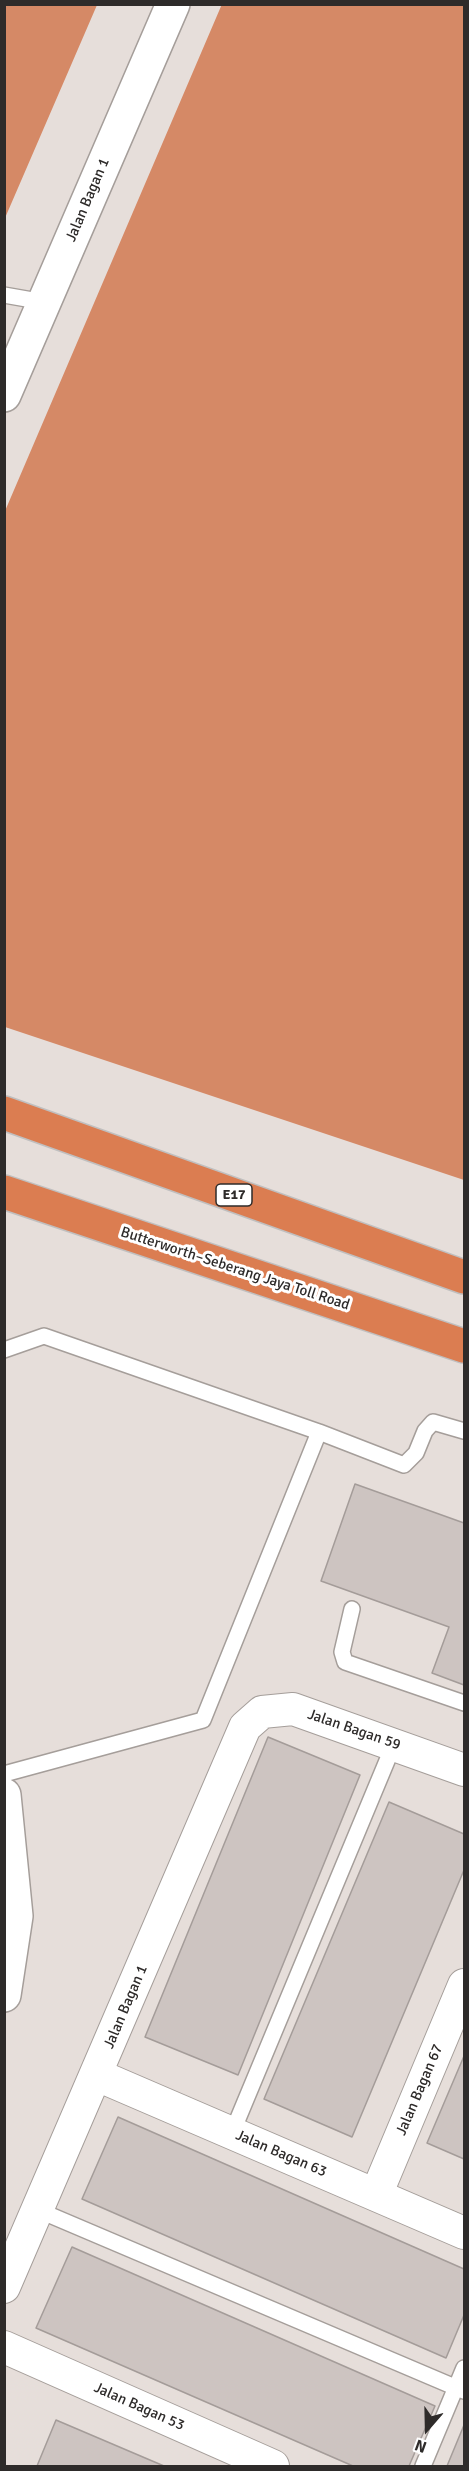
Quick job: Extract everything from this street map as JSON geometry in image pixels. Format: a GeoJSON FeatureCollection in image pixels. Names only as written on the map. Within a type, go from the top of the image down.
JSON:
{"type":"FeatureCollection","features":[{"type":"Feature","properties":{"kind":"highway","name":"E17"},"geometry":{"type":"LineString","coordinates":[[4,1113],[465,1277]]}},
{"type":"Feature","properties":{"kind":"highway","name":"Butterworth–Seberang Jaya Toll Road"},"geometry":{"type":"LineString","coordinates":[[4,1192],[465,1346]]}},
{"type":"Feature","properties":{"kind":"street","name":"Jalan Bagan 1"},"geometry":{"type":"LineString","coordinates":[[4,395],[173,4]]}},
{"type":"Feature","properties":{"kind":"street","name":"Jalan Bagan 59"},"geometry":{"type":"LineString","coordinates":[[245,1727],[262,1712],[293,1709],[465,1770]]}},
{"type":"Feature","properties":{"kind":"street","name":"Jalan Bagan 1"},"geometry":{"type":"LineString","coordinates":[[4,2288],[245,1727]]}},
{"type":"Feature","properties":{"kind":"street"},"geometry":{"type":"LineString","coordinates":[[4,1795],[16,1916],[4,1995]]}},
{"type":"Feature","properties":{"kind":"street","name":"Jalan Bagan 67"},"geometry":{"type":"LineString","coordinates":[[376,2195],[465,1985]]}},
{"type":"Feature","properties":{"kind":"street","name":"Jalan Bagan 63"},"geometry":{"type":"LineString","coordinates":[[97,2075],[465,2233]]}},
{"type":"Feature","properties":{"kind":"street","name":"Jalan Bagan 53"},"geometry":{"type":"LineString","coordinates":[[4,2347],[273,2466]]}},
{"type":"Feature","properties":{"kind":"lane"},"geometry":{"type":"LineString","coordinates":[[4,295],[44,302]]}},
{"type":"Feature","properties":{"kind":"lane"},"geometry":{"type":"LineString","coordinates":[[4,1350],[44,1336],[319,1432],[404,1465],[416,1453],[425,1431],[434,1422],[465,1431]]}},
{"type":"Feature","properties":{"kind":"lane"},"geometry":{"type":"LineString","coordinates":[[4,1774],[203,1720],[319,1432]]}},
{"type":"Feature","properties":{"kind":"lane"},"geometry":{"type":"LineString","coordinates":[[352,1609],[342,1652],[345,1662],[465,1703]]}},
{"type":"Feature","properties":{"kind":"lane"},"geometry":{"type":"LineString","coordinates":[[232,2133],[394,1744]]}},
{"type":"Feature","properties":{"kind":"lane"},"geometry":{"type":"LineString","coordinates":[[38,2210],[460,2389]]}},
{"type":"Feature","properties":{"kind":"lane"},"geometry":{"type":"LineString","coordinates":[[423,2466],[460,2389],[465,2368]]}},
{"type":"Feature","properties":{"kind":"shaded area"},"geometry":{"type":"Polygon","coordinates":[[[222,4],[464,5],[464,1180],[5,1027],[5,511],[222,4]]]}},
{"type":"Feature","properties":{"kind":"shaded area"},"geometry":{"type":"Polygon","coordinates":[[[4,5],[97,5],[5,218],[4,5]]]}},
{"type":"Feature","properties":{"kind":"building"},"geometry":{"type":"Polygon","coordinates":[[[355,1484],[464,1523],[464,1685],[432,1673],[449,1627],[321,1581],[355,1484]]]}},
{"type":"Feature","properties":{"kind":"building"},"geometry":{"type":"Polygon","coordinates":[[[268,1737],[360,1775],[238,2075],[145,2037],[268,1737]]]}},
{"type":"Feature","properties":{"kind":"building"},"geometry":{"type":"Polygon","coordinates":[[[389,1802],[464,1834],[464,1870],[352,2137],[264,2099],[389,1802]]]}},
{"type":"Feature","properties":{"kind":"building"},"geometry":{"type":"Polygon","coordinates":[[[464,2056],[464,2159],[427,2143],[464,2056]]]}},
{"type":"Feature","properties":{"kind":"building"},"geometry":{"type":"Polygon","coordinates":[[[118,2117],[464,2269],[464,2315],[446,2358],[82,2199],[118,2117]]]}},
{"type":"Feature","properties":{"kind":"building"},"geometry":{"type":"Polygon","coordinates":[[[72,2247],[435,2406],[409,2466],[353,2466],[36,2328],[72,2247]]]}},
{"type":"Feature","properties":{"kind":"building"},"geometry":{"type":"Polygon","coordinates":[[[56,2420],[164,2466],[37,2466],[56,2420]]]}},
{"type":"Feature","properties":{"kind":"building"},"geometry":{"type":"Polygon","coordinates":[[[464,2425],[464,2466],[447,2466],[464,2425]]]}}]}
